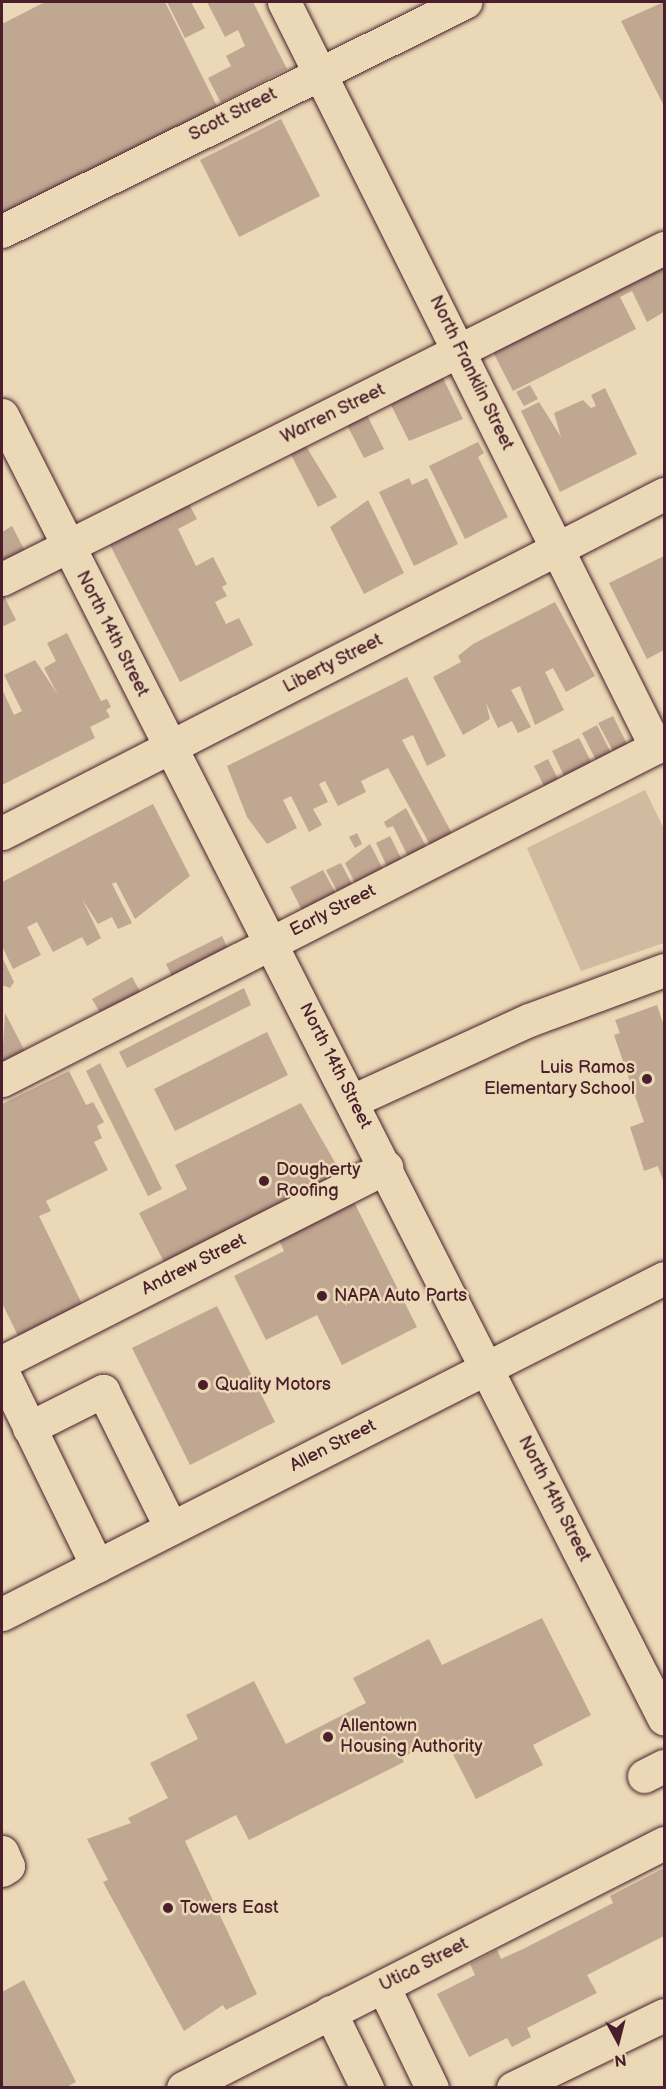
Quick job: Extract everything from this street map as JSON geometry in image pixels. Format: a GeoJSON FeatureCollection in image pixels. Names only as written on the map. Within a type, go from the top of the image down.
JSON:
{"type":"FeatureCollection","features":[{"type":"Feature","properties":{"kind":"street","name":"North Franklin Street"},"geometry":{"type":"LineString","coordinates":[[284,2],[461,351],[558,549],[660,745]]}},
{"type":"Feature","properties":{"kind":"street","name":"Scott Street"},"geometry":{"type":"LineString","coordinates":[[2,231],[319,72],[465,2]]}},
{"type":"Feature","properties":{"kind":"street","name":"Warren Street"},"geometry":{"type":"LineString","coordinates":[[2,579],[664,248]]}},
{"type":"Feature","properties":{"kind":"street","name":"North 14th Street"},"geometry":{"type":"LineString","coordinates":[[2,415],[66,545],[488,1367],[664,1719]]}},
{"type":"Feature","properties":{"kind":"street","name":"Liberty Street"},"geometry":{"type":"LineString","coordinates":[[2,833],[664,494]]}},
{"type":"Feature","properties":{"kind":"street","name":"Early Street"},"geometry":{"type":"LineString","coordinates":[[2,1080],[660,745]]}},
{"type":"Feature","properties":{"kind":"street"},"geometry":{"type":"LineString","coordinates":[[352,1101],[453,1054],[664,970]]}},
{"type":"Feature","properties":{"kind":"street","name":"Andrew Street"},"geometry":{"type":"LineString","coordinates":[[2,1362],[386,1167]]}},
{"type":"Feature","properties":{"kind":"street","name":"Allen Street"},"geometry":{"type":"LineString","coordinates":[[2,1614],[664,1278]]}},
{"type":"Feature","properties":{"kind":"street"},"geometry":{"type":"LineString","coordinates":[[2,1371],[97,1566]]}},
{"type":"Feature","properties":{"kind":"street"},"geometry":{"type":"LineString","coordinates":[[29,1428],[103,1391],[171,1528]]}},
{"type":"Feature","properties":{"kind":"street","name":"Utica Street"},"geometry":{"type":"LineString","coordinates":[[183,2088],[664,1843]]}},
{"type":"Feature","properties":{"kind":"street"},"geometry":{"type":"LineString","coordinates":[[382,1986],[432,2088]]}},
{"type":"Feature","properties":{"kind":"street"},"geometry":{"type":"LineString","coordinates":[[330,2012],[367,2088]]}},
{"type":"Feature","properties":{"kind":"street"},"geometry":{"type":"LineString","coordinates":[[513,2088],[664,2015]]}},
{"type":"Feature","properties":{"kind":"shaded area"},"geometry":{"type":"Polygon","coordinates":[[[645,790],[664,829],[664,943],[581,971],[527,848],[645,790]]]}},
{"type":"Feature","properties":{"kind":"building"},"geometry":{"type":"Polygon","coordinates":[[[45,2],[165,2],[217,106],[2,216],[2,24],[45,2]]]}},
{"type":"Feature","properties":{"kind":"building"},"geometry":{"type":"Polygon","coordinates":[[[167,2],[191,2],[205,28],[185,38],[167,2]]]}},
{"type":"Feature","properties":{"kind":"building"},"geometry":{"type":"Polygon","coordinates":[[[207,2],[253,2],[287,69],[221,103],[208,78],[231,66],[226,56],[245,46],[238,30],[225,37],[207,2]]]}},
{"type":"Feature","properties":{"kind":"building"},"geometry":{"type":"Polygon","coordinates":[[[664,2],[664,106],[621,21],[664,2]]]}},
{"type":"Feature","properties":{"kind":"building"},"geometry":{"type":"Polygon","coordinates":[[[281,119],[320,196],[239,237],[200,160],[281,119]]]}},
{"type":"Feature","properties":{"kind":"building"},"geometry":{"type":"Polygon","coordinates":[[[664,261],[664,312],[647,322],[632,291],[620,297],[636,329],[513,391],[491,348],[664,261]]]}},
{"type":"Feature","properties":{"kind":"building"},"geometry":{"type":"Polygon","coordinates":[[[440,372],[463,419],[409,441],[387,397],[440,372]]]}},
{"type":"Feature","properties":{"kind":"building"},"geometry":{"type":"Polygon","coordinates":[[[530,385],[538,399],[524,406],[516,392],[530,385]]]}},
{"type":"Feature","properties":{"kind":"building"},"geometry":{"type":"Polygon","coordinates":[[[605,388],[637,454],[560,492],[521,411],[539,402],[561,437],[554,413],[583,400],[591,408],[596,406],[591,395],[605,388]]]}},
{"type":"Feature","properties":{"kind":"building"},"geometry":{"type":"Polygon","coordinates":[[[366,413],[384,449],[364,458],[346,423],[366,413]]]}},
{"type":"Feature","properties":{"kind":"building"},"geometry":{"type":"Polygon","coordinates":[[[478,442],[484,453],[478,457],[508,517],[465,539],[429,466],[478,442]]]}},
{"type":"Feature","properties":{"kind":"building"},"geometry":{"type":"Polygon","coordinates":[[[304,443],[337,497],[318,507],[289,451],[304,443]]]}},
{"type":"Feature","properties":{"kind":"building"},"geometry":{"type":"Polygon","coordinates":[[[409,478],[412,485],[427,478],[458,544],[414,566],[379,492],[409,478]]]}},
{"type":"Feature","properties":{"kind":"building"},"geometry":{"type":"Polygon","coordinates":[[[368,500],[404,573],[364,594],[330,527],[368,500]]]}},
{"type":"Feature","properties":{"kind":"building"},"geometry":{"type":"Polygon","coordinates":[[[189,504],[197,519],[178,529],[196,566],[213,557],[227,584],[222,587],[227,596],[215,602],[226,624],[239,618],[253,645],[180,682],[110,545],[189,504]]]}},
{"type":"Feature","properties":{"kind":"building"},"geometry":{"type":"Polygon","coordinates":[[[12,526],[27,555],[2,569],[2,532],[12,526]]]}},
{"type":"Feature","properties":{"kind":"building"},"geometry":{"type":"Polygon","coordinates":[[[664,556],[664,650],[647,659],[609,583],[664,556]]]}},
{"type":"Feature","properties":{"kind":"building"},"geometry":{"type":"Polygon","coordinates":[[[2,592],[16,620],[2,627],[2,592]]]}},
{"type":"Feature","properties":{"kind":"building"},"geometry":{"type":"Polygon","coordinates":[[[555,602],[595,676],[566,692],[553,668],[545,672],[564,710],[535,725],[520,686],[511,690],[531,727],[518,733],[512,721],[498,728],[486,703],[490,719],[463,735],[433,677],[461,662],[458,656],[473,644],[555,602]]]}},
{"type":"Feature","properties":{"kind":"building"},"geometry":{"type":"Polygon","coordinates":[[[67,633],[101,701],[107,699],[111,707],[106,710],[110,717],[90,727],[95,738],[2,785],[2,689],[14,715],[22,711],[4,675],[35,660],[58,695],[44,668],[56,661],[47,643],[67,633]]]}},
{"type":"Feature","properties":{"kind":"building"},"geometry":{"type":"Polygon","coordinates":[[[407,677],[446,756],[427,766],[413,735],[402,740],[456,841],[434,852],[388,768],[361,781],[366,792],[338,806],[325,781],[319,784],[328,802],[313,809],[322,825],[309,832],[291,796],[283,800],[297,828],[267,844],[247,817],[227,766],[407,677]]]}},
{"type":"Feature","properties":{"kind":"building"},"geometry":{"type":"Polygon","coordinates":[[[613,716],[629,748],[615,755],[598,723],[613,716]]]}},
{"type":"Feature","properties":{"kind":"building"},"geometry":{"type":"Polygon","coordinates":[[[597,725],[613,757],[598,764],[582,733],[597,725]]]}},
{"type":"Feature","properties":{"kind":"building"},"geometry":{"type":"Polygon","coordinates":[[[579,738],[594,767],[566,780],[552,751],[579,738]]]}},
{"type":"Feature","properties":{"kind":"building"},"geometry":{"type":"Polygon","coordinates":[[[548,759],[560,783],[546,790],[534,766],[548,759]]]}},
{"type":"Feature","properties":{"kind":"building"},"geometry":{"type":"Polygon","coordinates":[[[153,804],[190,876],[135,919],[116,882],[112,884],[132,923],[118,929],[112,917],[98,924],[82,899],[101,938],[87,946],[82,937],[53,952],[37,922],[27,927],[41,955],[13,969],[2,946],[2,882],[153,804]]]}},
{"type":"Feature","properties":{"kind":"building"},"geometry":{"type":"Polygon","coordinates":[[[406,808],[431,856],[412,865],[393,826],[387,828],[384,822],[406,808]]]}},
{"type":"Feature","properties":{"kind":"building"},"geometry":{"type":"Polygon","coordinates":[[[357,833],[362,844],[355,848],[349,837],[357,833]]]}},
{"type":"Feature","properties":{"kind":"building"},"geometry":{"type":"Polygon","coordinates":[[[390,836],[404,864],[389,871],[376,843],[390,836]]]}},
{"type":"Feature","properties":{"kind":"building"},"geometry":{"type":"Polygon","coordinates":[[[370,844],[386,875],[358,889],[345,863],[370,844]]]}},
{"type":"Feature","properties":{"kind":"building"},"geometry":{"type":"Polygon","coordinates":[[[341,863],[354,888],[339,895],[326,870],[341,863]]]}},
{"type":"Feature","properties":{"kind":"building"},"geometry":{"type":"Polygon","coordinates":[[[323,870],[338,897],[304,914],[290,887],[323,870]]]}},
{"type":"Feature","properties":{"kind":"building"},"geometry":{"type":"Polygon","coordinates":[[[222,936],[231,955],[175,983],[166,964],[222,936]]]}},
{"type":"Feature","properties":{"kind":"building"},"geometry":{"type":"Polygon","coordinates":[[[2,957],[14,982],[10,988],[2,985],[2,957]]]}},
{"type":"Feature","properties":{"kind":"building"},"geometry":{"type":"Polygon","coordinates":[[[132,977],[143,997],[103,1018],[92,999],[132,977]]]}},
{"type":"Feature","properties":{"kind":"building"},"geometry":{"type":"Polygon","coordinates":[[[244,988],[251,1005],[127,1068],[119,1052],[244,988]]]}},
{"type":"Feature","properties":{"kind":"building","name":"Luis Ramos Elementary School"},"geometry":{"type":"Polygon","coordinates":[[[657,1005],[664,1026],[664,1183],[658,1166],[644,1171],[630,1127],[644,1122],[614,1035],[620,1033],[615,1020],[657,1005]]]}},
{"type":"Feature","properties":{"kind":"building"},"geometry":{"type":"Polygon","coordinates":[[[5,1013],[28,1057],[2,1062],[5,1013]]]}},
{"type":"Feature","properties":{"kind":"building"},"geometry":{"type":"Polygon","coordinates":[[[267,1032],[288,1075],[175,1131],[154,1089],[267,1032]]]}},
{"type":"Feature","properties":{"kind":"building"},"geometry":{"type":"Polygon","coordinates":[[[100,1063],[162,1189],[148,1196],[86,1071],[100,1063]]]}},
{"type":"Feature","properties":{"kind":"building"},"geometry":{"type":"Polygon","coordinates":[[[69,1071],[86,1105],[93,1102],[104,1122],[97,1126],[102,1138],[94,1142],[108,1170],[46,1201],[51,1211],[39,1216],[84,1308],[20,1340],[2,1303],[2,1104],[69,1071]]]}},
{"type":"Feature","properties":{"kind":"building","name":"Dougherty Roofing"},"geometry":{"type":"Polygon","coordinates":[[[301,1103],[341,1173],[164,1262],[139,1213],[187,1189],[175,1165],[301,1103]]]}},
{"type":"Feature","properties":{"kind":"building","name":"NAPA Auto Parts"},"geometry":{"type":"Polygon","coordinates":[[[354,1202],[417,1327],[342,1365],[317,1315],[266,1340],[234,1276],[284,1251],[279,1240],[354,1202]]]}},
{"type":"Feature","properties":{"kind":"building","name":"Quality Motors"},"geometry":{"type":"Polygon","coordinates":[[[217,1306],[275,1422],[190,1465],[132,1348],[217,1306]]]}},
{"type":"Feature","properties":{"kind":"building"},"geometry":{"type":"Polygon","coordinates":[[[542,1618],[591,1715],[533,1745],[543,1765],[476,1799],[444,1737],[407,1755],[404,1748],[398,1751],[404,1762],[249,1840],[236,1815],[185,1841],[257,1994],[226,2010],[223,2005],[184,2031],[103,1882],[108,1880],[87,1839],[131,1823],[128,1818],[168,1798],[150,1763],[198,1739],[186,1715],[254,1681],[286,1744],[366,1703],[353,1678],[429,1639],[442,1665],[542,1618]]]}},
{"type":"Feature","properties":{"kind":"building"},"geometry":{"type":"Polygon","coordinates":[[[664,1868],[664,1936],[587,1975],[597,1993],[527,2028],[531,2037],[512,2047],[507,2038],[469,2057],[437,1994],[475,1975],[470,1964],[497,1950],[501,1959],[523,1949],[613,1903],[610,1896],[664,1868]]]}},
{"type":"Feature","properties":{"kind":"building"},"geometry":{"type":"Polygon","coordinates":[[[24,1980],[76,2082],[65,2088],[2,2088],[2,1992],[24,1980]]]}},
{"type":"Feature","properties":{"kind":"place","name":"Luis Ramos Elementary School"},"geometry":{"type":"Point","coordinates":[647,1079]}},
{"type":"Feature","properties":{"kind":"place","name":"Dougherty Roofing"},"geometry":{"type":"Point","coordinates":[264,1181]}},
{"type":"Feature","properties":{"kind":"place","name":"NAPA Auto Parts"},"geometry":{"type":"Point","coordinates":[322,1296]}},
{"type":"Feature","properties":{"kind":"place","name":"Quality Motors"},"geometry":{"type":"Point","coordinates":[203,1385]}},
{"type":"Feature","properties":{"kind":"place","name":"Allentown Housing Authority"},"geometry":{"type":"Point","coordinates":[328,1737]}},
{"type":"Feature","properties":{"kind":"place","name":"Towers East"},"geometry":{"type":"Point","coordinates":[168,1908]}}]}
